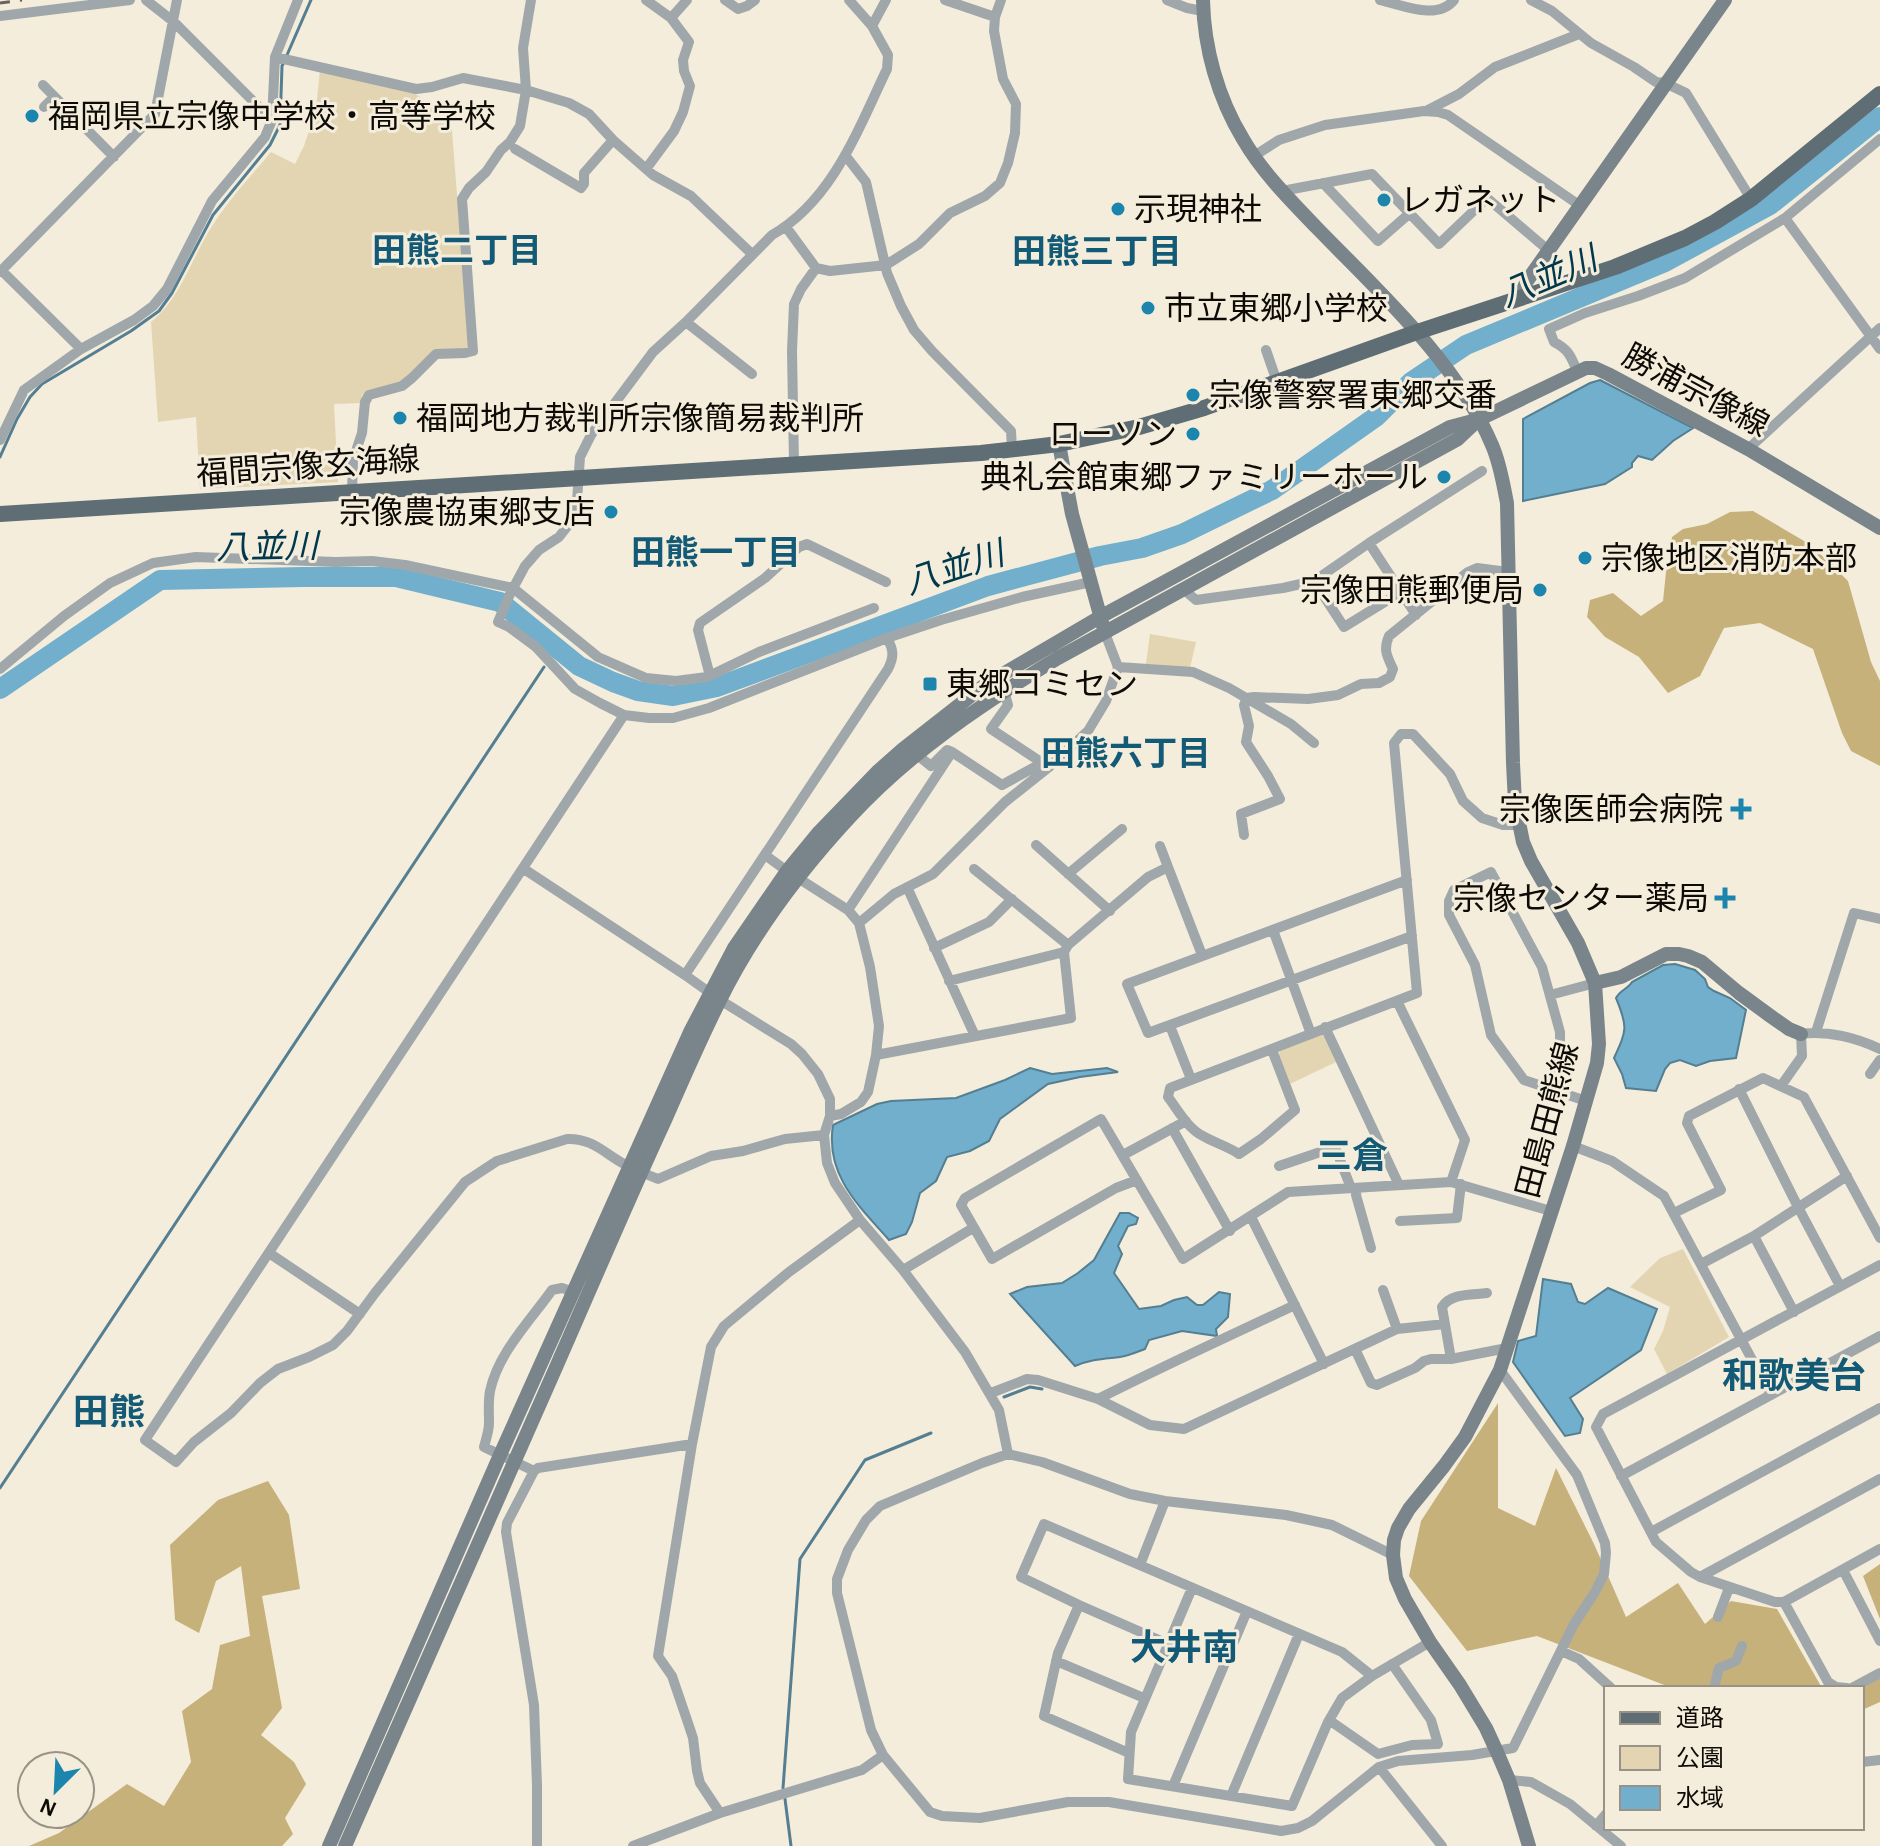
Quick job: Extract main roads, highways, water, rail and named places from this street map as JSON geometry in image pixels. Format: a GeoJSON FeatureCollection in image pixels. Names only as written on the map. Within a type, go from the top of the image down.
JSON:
{"type":"FeatureCollection","features":[{"type":"Feature","properties":{"kind":"main road","name":"福間宗像玄海線"},"geometry":{"type":"LineString","coordinates":[[0,514],[1012,449],[1059,444],[1139,427],[1204,408],[1417,332],[1615,267],[1667,246],[1715,222],[1751,199],[1880,94]]}},
{"type":"Feature","properties":{"kind":"water"},"geometry":{"type":"Polygon","coordinates":[[[1600,380],[1693,428],[1652,460],[1638,456],[1632,467],[1605,484],[1523,501],[1523,419],[1600,380]]]}},
{"type":"Feature","properties":{"kind":"water"},"geometry":{"type":"Polygon","coordinates":[[[1675,964],[1695,970],[1705,979],[1708,987],[1746,1010],[1736,1058],[1696,1066],[1680,1060],[1670,1063],[1665,1069],[1656,1091],[1626,1088],[1614,1058],[1624,1028],[1616,998],[1632,982],[1663,965],[1675,964]]]}},
{"type":"Feature","properties":{"kind":"water"},"geometry":{"type":"Polygon","coordinates":[[[1030,1068],[1052,1074],[1107,1068],[1118,1072],[1048,1084],[1000,1119],[989,1141],[970,1151],[947,1157],[936,1181],[920,1193],[906,1234],[889,1240],[856,1202],[839,1174],[832,1143],[833,1125],[877,1104],[956,1098],[1030,1068]]]}},
{"type":"Feature","properties":{"kind":"water"},"geometry":{"type":"Polygon","coordinates":[[[1120,1213],[1129,1213],[1138,1218],[1136,1224],[1128,1226],[1118,1246],[1122,1254],[1114,1273],[1139,1309],[1161,1306],[1187,1297],[1197,1305],[1203,1305],[1219,1292],[1230,1294],[1228,1317],[1216,1329],[1217,1336],[1182,1331],[1149,1340],[1145,1349],[1129,1355],[1075,1366],[1010,1294],[1027,1287],[1062,1283],[1078,1273],[1094,1260],[1120,1213]]]}},
{"type":"Feature","properties":{"kind":"water"},"geometry":{"type":"Polygon","coordinates":[[[1543,1279],[1571,1284],[1578,1302],[1585,1304],[1608,1288],[1657,1309],[1641,1350],[1570,1398],[1583,1419],[1580,1433],[1565,1436],[1513,1362],[1518,1341],[1536,1336],[1543,1279]]]}},
{"type":"Feature","properties":{"kind":"waterway"},"geometry":{"type":"LineString","coordinates":[[287,55],[311,0]]}},
{"type":"Feature","properties":{"kind":"waterway"},"geometry":{"type":"LineString","coordinates":[[0,457],[17,419],[42,384],[131,331],[159,311],[172,293],[213,215],[270,145],[280,125],[284,62]]}},
{"type":"Feature","properties":{"kind":"waterway","name":"八並川"},"geometry":{"type":"LineString","coordinates":[[0,689],[160,580],[303,577],[396,577],[500,602],[579,666],[613,682],[638,691],[673,696],[717,687],[988,586],[1142,548],[1182,534],[1272,490],[1377,416],[1411,382],[1466,345],[1665,262],[1770,205],[1880,117]]}},
{"type":"Feature","properties":{"kind":"waterway"},"geometry":{"type":"LineString","coordinates":[[0,1488],[544,667]]}},
{"type":"Feature","properties":{"kind":"waterway"},"geometry":{"type":"LineString","coordinates":[[1004,1397],[1030,1387],[1042,1389]]}},
{"type":"Feature","properties":{"kind":"waterway"},"geometry":{"type":"LineString","coordinates":[[783,1788],[800,1559],[865,1460],[931,1433]]}},
{"type":"Feature","properties":{"kind":"waterway"},"geometry":{"type":"LineString","coordinates":[[785,1799],[791,1846]]}},
{"type":"Feature","properties":{"kind":"railway"},"geometry":{"type":"LineString","coordinates":[[0,3],[22,0]]}},
{"type":"Feature","properties":{"kind":"place","name":"福岡県立宗像中学校・高等学校"},"geometry":{"type":"Point","coordinates":[32,116]}},
{"type":"Feature","properties":{"kind":"place","name":"レガネット"},"geometry":{"type":"Point","coordinates":[1384,200]}},
{"type":"Feature","properties":{"kind":"place","name":"示現神社"},"geometry":{"type":"Point","coordinates":[1118,209]}},
{"type":"Feature","properties":{"kind":"place","name":"市立東郷小学校"},"geometry":{"type":"Point","coordinates":[1148,308]}},
{"type":"Feature","properties":{"kind":"place","name":"宗像警察署東郷交番"},"geometry":{"type":"Point","coordinates":[1193,395]}},
{"type":"Feature","properties":{"kind":"place","name":"福岡地方裁判所宗像簡易裁判所"},"geometry":{"type":"Point","coordinates":[400,418]}},
{"type":"Feature","properties":{"kind":"place","name":"ローソン"},"geometry":{"type":"Point","coordinates":[1193,434]}},
{"type":"Feature","properties":{"kind":"place","name":"典礼会館東郷ファミリーホール"},"geometry":{"type":"Point","coordinates":[1444,477]}},
{"type":"Feature","properties":{"kind":"place","name":"宗像農協東郷支店"},"geometry":{"type":"Point","coordinates":[611,512]}},
{"type":"Feature","properties":{"kind":"place","name":"宗像地区消防本部"},"geometry":{"type":"Point","coordinates":[1585,558]}},
{"type":"Feature","properties":{"kind":"place","name":"宗像田熊郵便局"},"geometry":{"type":"Point","coordinates":[1540,590]}},
{"type":"Feature","properties":{"kind":"place","name":"東郷コミセン"},"geometry":{"type":"Point","coordinates":[930,684]}},
{"type":"Feature","properties":{"kind":"place","name":"宗像医師会病院"},"geometry":{"type":"Point","coordinates":[1741,809]}},
{"type":"Feature","properties":{"kind":"place","name":"宗像センター薬局"},"geometry":{"type":"Point","coordinates":[1725,898]}},
{"type":"Feature","properties":{"kind":"district","name":"田熊二丁目"},"geometry":{"type":"Point","coordinates":[457,250]}},
{"type":"Feature","properties":{"kind":"district","name":"田熊三丁目"},"geometry":{"type":"Point","coordinates":[1097,251]}},
{"type":"Feature","properties":{"kind":"district","name":"田熊一丁目"},"geometry":{"type":"Point","coordinates":[716,552]}},
{"type":"Feature","properties":{"kind":"district","name":"田熊六丁目"},"geometry":{"type":"Point","coordinates":[1126,753]}},
{"type":"Feature","properties":{"kind":"district","name":"三倉"},"geometry":{"type":"Point","coordinates":[1352,1155]}},
{"type":"Feature","properties":{"kind":"district","name":"和歌美台"},"geometry":{"type":"Point","coordinates":[1794,1375]}},
{"type":"Feature","properties":{"kind":"district","name":"田熊"},"geometry":{"type":"Point","coordinates":[109,1411]}},
{"type":"Feature","properties":{"kind":"district","name":"大井南"},"geometry":{"type":"Point","coordinates":[1184,1647]}}]}
